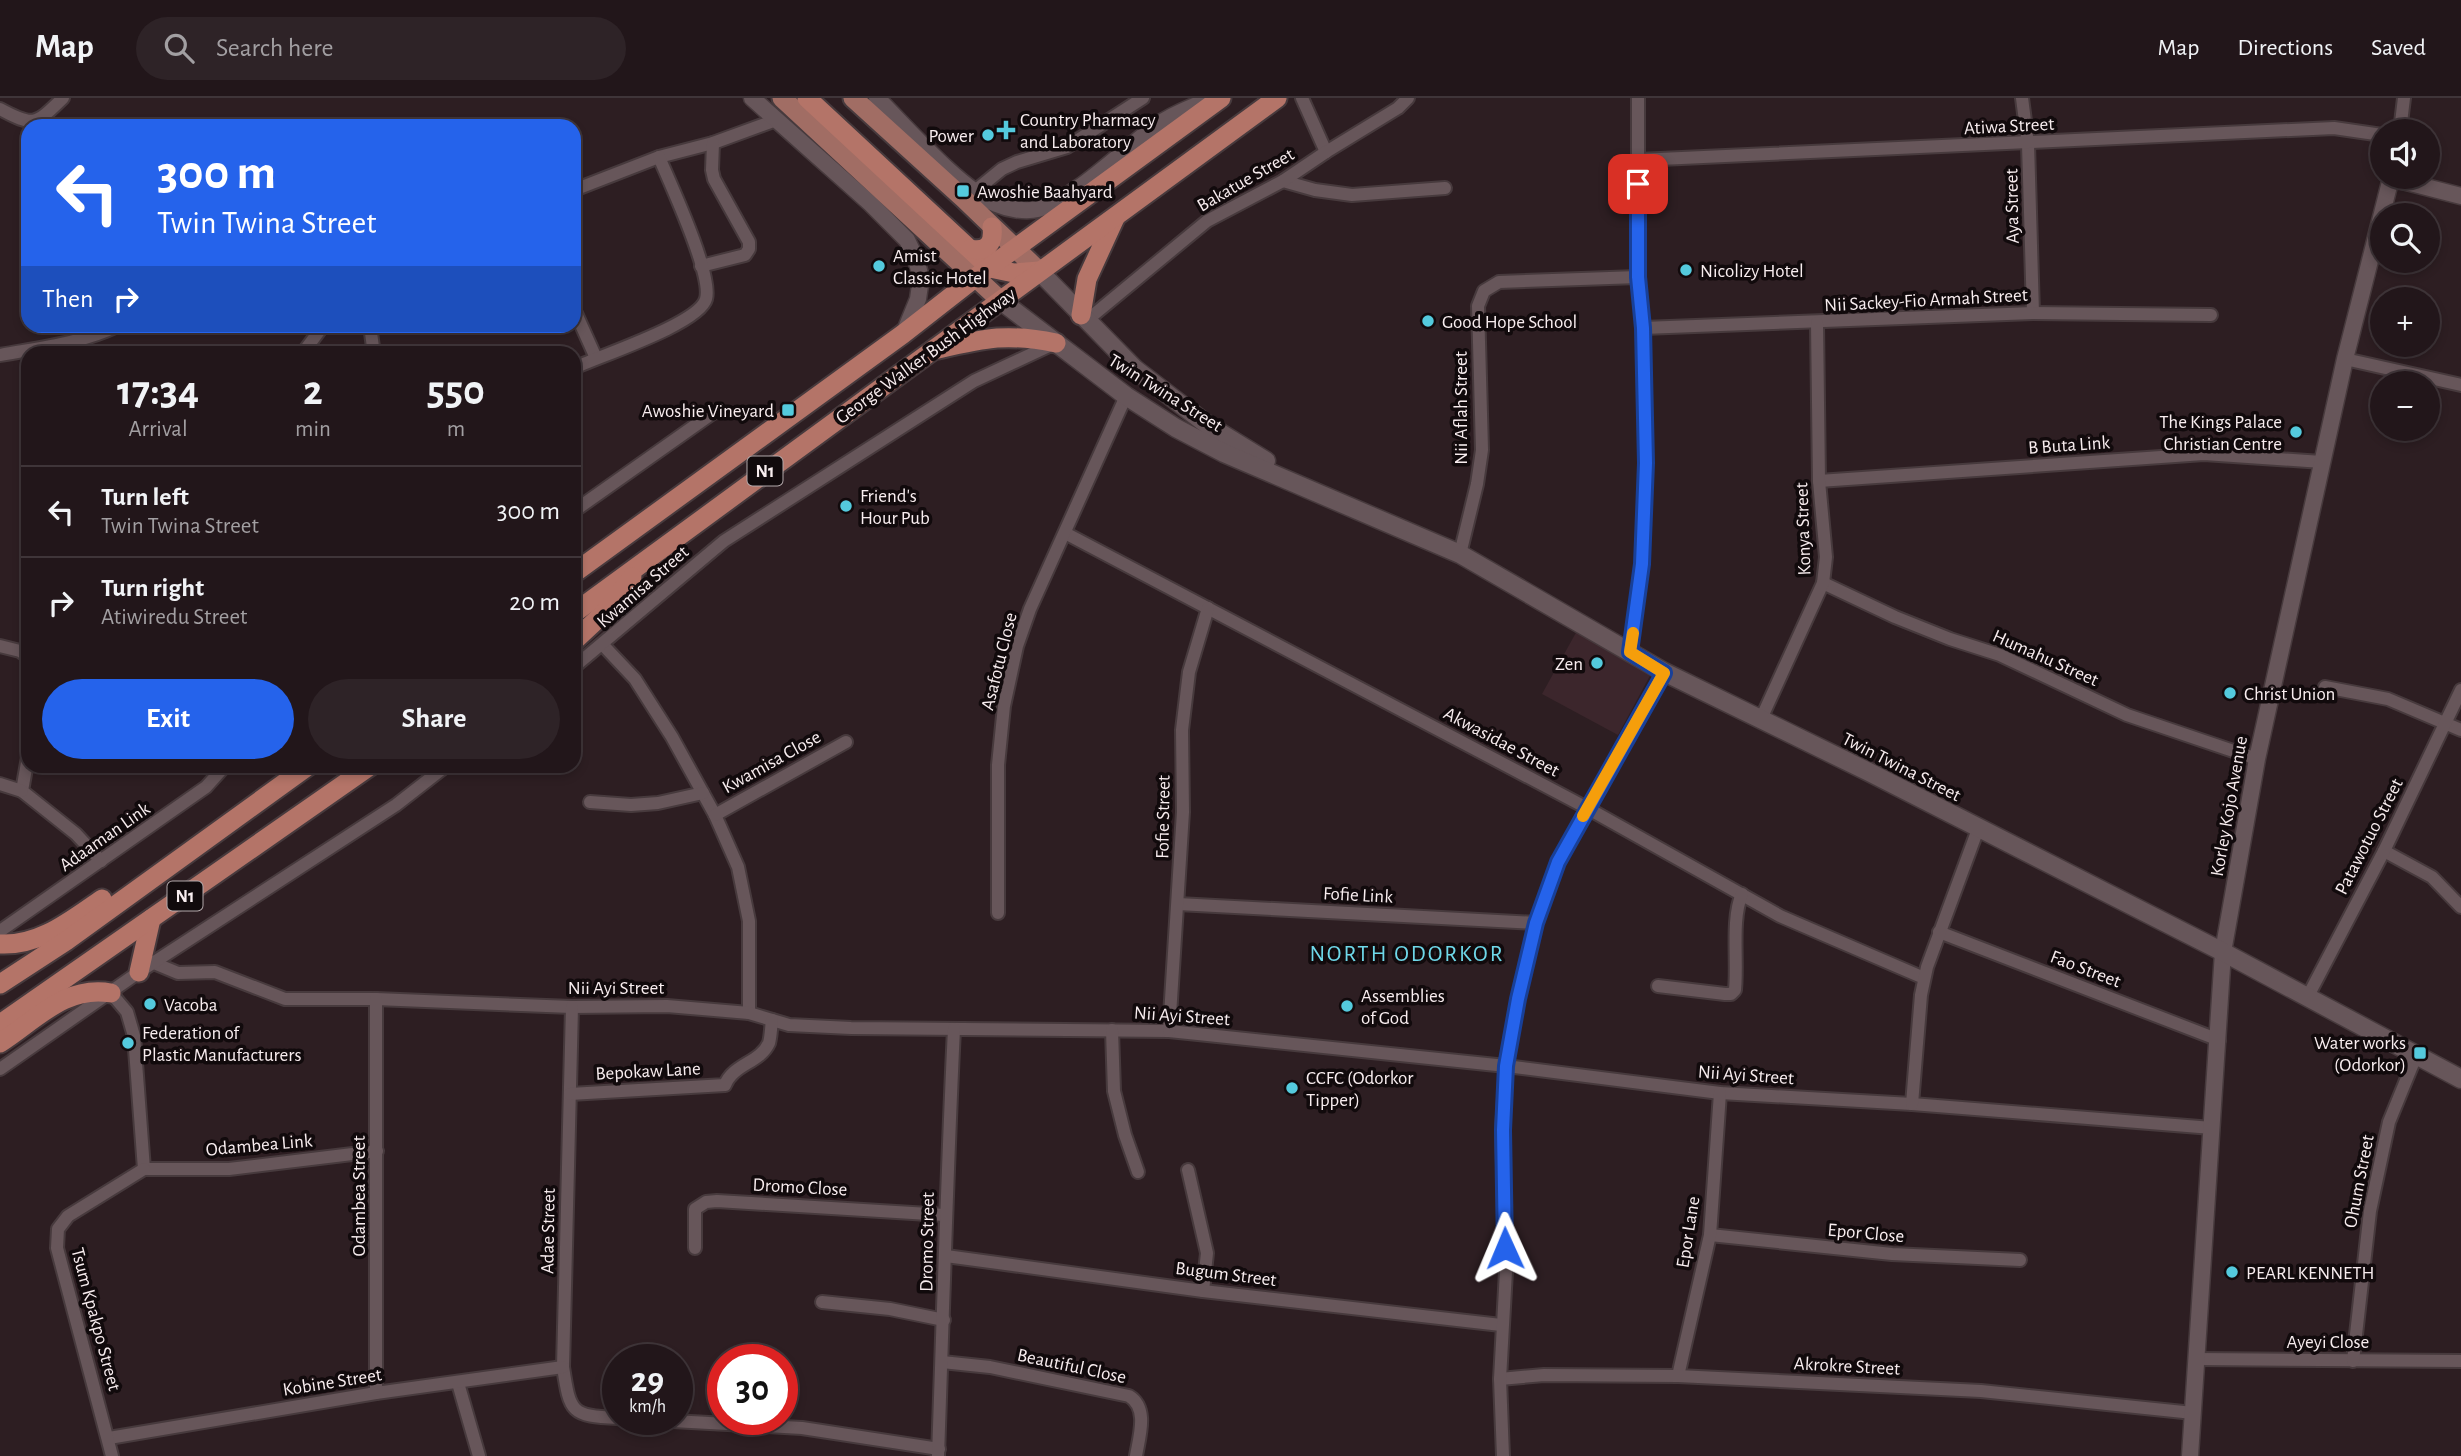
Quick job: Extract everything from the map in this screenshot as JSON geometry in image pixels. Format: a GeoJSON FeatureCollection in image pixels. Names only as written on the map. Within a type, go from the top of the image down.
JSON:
{"type":"FeatureCollection","features":[{"type":"Feature","properties":{"kind":"highway"},"geometry":{"type":"LineString","coordinates":[[807,98],[970,249],[983,272],[1039,271]]}},
{"type":"Feature","properties":{"kind":"highway","name":"George Walker Bush Highway"},"geometry":{"type":"LineString","coordinates":[[581,568],[904,334],[1218,98]]}},
{"type":"Feature","properties":{"kind":"highway","name":"George Walker Bush Highway"},"geometry":{"type":"LineString","coordinates":[[581,607],[1277,98]]}},
{"type":"Feature","properties":{"kind":"highway"},"geometry":{"type":"LineString","coordinates":[[1084,318],[1087,279],[1118,214]]}},
{"type":"Feature","properties":{"kind":"highway"},"geometry":{"type":"LineString","coordinates":[[970,249],[990,246],[994,238],[992,227]]}},
{"type":"Feature","properties":{"kind":"highway"},"geometry":{"type":"LineString","coordinates":[[930,351],[996,337],[1024,337],[1056,343]]}},
{"type":"Feature","properties":{"kind":"highway"},"geometry":{"type":"LineString","coordinates":[[581,634],[606,611],[646,558]]}},
{"type":"Feature","properties":{"kind":"highway","name":"N1"},"geometry":{"type":"LineString","coordinates":[[0,984],[66,941],[298,773]]}},
{"type":"Feature","properties":{"kind":"highway","name":"N1"},"geometry":{"type":"LineString","coordinates":[[0,1024],[360,773]]}},
{"type":"Feature","properties":{"kind":"highway"},"geometry":{"type":"LineString","coordinates":[[0,944],[34,940],[58,929],[206,828],[248,810]]}},
{"type":"Feature","properties":{"kind":"highway"},"geometry":{"type":"LineString","coordinates":[[147,968],[151,919]]}},
{"type":"Feature","properties":{"kind":"highway"},"geometry":{"type":"LineString","coordinates":[[0,1043],[71,995],[88,990],[111,993]]}},
{"type":"Feature","properties":{"kind":"main road"},"geometry":{"type":"LineString","coordinates":[[782,98],[983,272],[1000,300]]}},
{"type":"Feature","properties":{"kind":"main road"},"geometry":{"type":"LineString","coordinates":[[864,99],[1039,271]]}},
{"type":"Feature","properties":{"kind":"main road","name":"Twin Twina Street"},"geometry":{"type":"LineString","coordinates":[[1039,271],[1135,369],[1209,426],[1323,495]]}},
{"type":"Feature","properties":{"kind":"main road","name":"Twin Twina Street"},"geometry":{"type":"LineString","coordinates":[[1000,300],[1126,396],[1176,428],[1224,453],[1460,554],[1664,673],[1869,772],[2223,952],[2461,1079]]}},
{"type":"Feature","properties":{"kind":"street"},"geometry":{"type":"LineString","coordinates":[[42,119],[64,98]]}},
{"type":"Feature","properties":{"kind":"street"},"geometry":{"type":"LineString","coordinates":[[581,187],[659,156],[713,143],[776,120],[752,98]]}},
{"type":"Feature","properties":{"kind":"street"},"geometry":{"type":"LineString","coordinates":[[975,191],[1002,169],[1068,147],[1143,98]]}},
{"type":"Feature","properties":{"kind":"street","name":"George Walker Bush Highway"},"geometry":{"type":"LineString","coordinates":[[864,99],[975,191],[996,204],[1012,209],[1037,209],[1062,198],[1157,125],[1190,107],[1218,98]]}},
{"type":"Feature","properties":{"kind":"street"},"geometry":{"type":"LineString","coordinates":[[1302,98],[1326,152]]}},
{"type":"Feature","properties":{"kind":"street"},"geometry":{"type":"LineString","coordinates":[[1630,652],[1642,564],[1646,463],[1643,328],[1638,277],[1638,98]]}},
{"type":"Feature","properties":{"kind":"street","name":"Aya Street"},"geometry":{"type":"LineString","coordinates":[[2022,98],[2028,144],[2033,313]]}},
{"type":"Feature","properties":{"kind":"street"},"geometry":{"type":"LineString","coordinates":[[2401,119],[2404,98]]}},
{"type":"Feature","properties":{"kind":"street","name":"Bakatue Street"},"geometry":{"type":"LineString","coordinates":[[1084,318],[1207,221],[1283,181],[1403,103]]}},
{"type":"Feature","properties":{"kind":"street"},"geometry":{"type":"LineString","coordinates":[[0,108],[21,120]]}},
{"type":"Feature","properties":{"kind":"street","name":"George Walker Bush Highway"},"geometry":{"type":"LineString","coordinates":[[776,120],[908,240],[921,278],[918,299],[904,334]]}},
{"type":"Feature","properties":{"kind":"street","name":"Atiwa Street"},"geometry":{"type":"LineString","coordinates":[[1638,160],[2334,128],[2370,133]]}},
{"type":"Feature","properties":{"kind":"street"},"geometry":{"type":"LineString","coordinates":[[701,266],[745,255],[749,249],[749,242],[714,179],[713,143]]}},
{"type":"Feature","properties":{"kind":"street"},"geometry":{"type":"LineString","coordinates":[[581,365],[624,348],[697,312],[706,300],[701,266],[659,156]]}},
{"type":"Feature","properties":{"kind":"street"},"geometry":{"type":"LineString","coordinates":[[1283,181],[1315,190],[1352,195],[1445,188]]}},
{"type":"Feature","properties":{"kind":"street","name":"Korley Kojo Avenue"},"geometry":{"type":"LineString","coordinates":[[2190,1456],[2223,952],[2257,759],[2345,359],[2388,189]]}},
{"type":"Feature","properties":{"kind":"street"},"geometry":{"type":"LineString","coordinates":[[2435,189],[2461,196]]}},
{"type":"Feature","properties":{"kind":"street","name":"Nii Aflah Street"},"geometry":{"type":"LineString","coordinates":[[1460,554],[1477,484],[1482,450],[1478,306],[1484,291],[1499,282],[1638,277]]}},
{"type":"Feature","properties":{"kind":"street","name":"Nii Sackey-Fio Armah Street"},"geometry":{"type":"LineString","coordinates":[[1643,328],[2033,313],[2211,315]]}},
{"type":"Feature","properties":{"kind":"street","name":"Konya Street"},"geometry":{"type":"LineString","coordinates":[[1760,719],[1823,583],[1826,556],[1819,481],[1817,323]]}},
{"type":"Feature","properties":{"kind":"street"},"geometry":{"type":"LineString","coordinates":[[581,325],[596,358]]}},
{"type":"Feature","properties":{"kind":"street"},"geometry":{"type":"LineString","coordinates":[[44,346],[99,333]]}},
{"type":"Feature","properties":{"kind":"street","name":"Kwamisa Street"},"geometry":{"type":"LineString","coordinates":[[749,1013],[749,921],[738,867],[715,815],[672,737],[635,679],[603,645],[724,541],[974,381],[1056,343]]}},
{"type":"Feature","properties":{"kind":"street"},"geometry":{"type":"LineString","coordinates":[[0,355],[21,351]]}},
{"type":"Feature","properties":{"kind":"street"},"geometry":{"type":"LineString","coordinates":[[2345,359],[2461,385]]}},
{"type":"Feature","properties":{"kind":"street","name":"Asafotu Close"},"geometry":{"type":"LineString","coordinates":[[998,913],[998,765],[1004,706],[1017,646],[1030,609],[1126,396]]}},
{"type":"Feature","properties":{"kind":"street"},"geometry":{"type":"LineString","coordinates":[[581,506],[717,410]]}},
{"type":"Feature","properties":{"kind":"street","name":"B Buta Link"},"geometry":{"type":"LineString","coordinates":[[1819,481],[2204,454],[2322,462]]}},
{"type":"Feature","properties":{"kind":"street","name":"Akwasidae Street"},"geometry":{"type":"LineString","coordinates":[[1065,533],[1587,808],[1780,916],[1924,978]]}},
{"type":"Feature","properties":{"kind":"street","name":"Humahu Street"},"geometry":{"type":"LineString","coordinates":[[1823,583],[1906,622],[2000,654],[2127,715],[2257,759]]}},
{"type":"Feature","properties":{"kind":"street","name":"Fofie Street"},"geometry":{"type":"LineString","coordinates":[[1169,1031],[1183,812],[1182,730],[1189,672],[1208,608]]}},
{"type":"Feature","properties":{"kind":"street"},"geometry":{"type":"LineString","coordinates":[[581,662],[603,645]]}},
{"type":"Feature","properties":{"kind":"street"},"geometry":{"type":"LineString","coordinates":[[0,646],[21,652]]}},
{"type":"Feature","properties":{"kind":"street"},"geometry":{"type":"LineString","coordinates":[[1503,1456],[1500,1379],[1506,1271],[1503,1130],[1506,1066],[1518,999],[1536,923],[1558,862],[1664,673]]}},
{"type":"Feature","properties":{"kind":"street"},"geometry":{"type":"LineString","coordinates":[[2325,687],[2388,699],[2461,730]]}},
{"type":"Feature","properties":{"kind":"street","name":"Patawotuo Street"},"geometry":{"type":"LineString","coordinates":[[2307,998],[2384,851],[2461,690]]}},
{"type":"Feature","properties":{"kind":"street","name":"Kwamisa Close"},"geometry":{"type":"LineString","coordinates":[[715,815],[846,742]]}},
{"type":"Feature","properties":{"kind":"street"},"geometry":{"type":"LineString","coordinates":[[22,791],[25,773]]}},
{"type":"Feature","properties":{"kind":"street","name":"Adaaman Link"},"geometry":{"type":"LineString","coordinates":[[0,931],[206,788],[219,773]]}},
{"type":"Feature","properties":{"kind":"street"},"geometry":{"type":"LineString","coordinates":[[0,1069],[147,968],[396,805],[437,773]]}},
{"type":"Feature","properties":{"kind":"street"},"geometry":{"type":"LineString","coordinates":[[0,785],[22,791],[76,834],[101,861]]}},
{"type":"Feature","properties":{"kind":"street"},"geometry":{"type":"LineString","coordinates":[[590,802],[631,806],[703,793]]}},
{"type":"Feature","properties":{"kind":"street"},"geometry":{"type":"LineString","coordinates":[[1912,1104],[1924,978],[1978,829]]}},
{"type":"Feature","properties":{"kind":"street"},"geometry":{"type":"LineString","coordinates":[[2384,851],[2432,877],[2461,908]]}},
{"type":"Feature","properties":{"kind":"street"},"geometry":{"type":"LineString","coordinates":[[1658,986],[1725,994],[1731,994],[1735,990],[1736,908],[1742,894]]}},
{"type":"Feature","properties":{"kind":"street","name":"Fofie Link"},"geometry":{"type":"LineString","coordinates":[[1178,904],[1536,923]]}},
{"type":"Feature","properties":{"kind":"street","name":"Fao Street"},"geometry":{"type":"LineString","coordinates":[[1939,932],[2219,1040]]}},
{"type":"Feature","properties":{"kind":"street","name":"Nii Ayi Street"},"geometry":{"type":"LineString","coordinates":[[147,968],[178,973],[215,972],[285,999],[376,999],[572,1007],[667,1006],[749,1013],[789,1025],[851,1028],[1169,1031],[1506,1066],[1720,1093],[1912,1104],[2211,1128]]}},
{"type":"Feature","properties":{"kind":"street"},"geometry":{"type":"LineString","coordinates":[[111,993],[127,1012],[134,1036],[144,1169]]}},
{"type":"Feature","properties":{"kind":"street","name":"Odambea Street"},"geometry":{"type":"LineString","coordinates":[[376,999],[376,1393]]}},
{"type":"Feature","properties":{"kind":"street","name":"Adae Street"},"geometry":{"type":"LineString","coordinates":[[572,1007],[563,1367],[568,1399],[576,1411],[588,1417],[602,1417]]}},
{"type":"Feature","properties":{"kind":"street","name":"Bepokaw Lane"},"geometry":{"type":"LineString","coordinates":[[570,1094],[724,1086],[734,1070],[754,1059],[768,1046],[772,1020]]}},
{"type":"Feature","properties":{"kind":"street","name":"Dromo Street"},"geometry":{"type":"LineString","coordinates":[[939,1453],[945,1214],[954,1029]]}},
{"type":"Feature","properties":{"kind":"street"},"geometry":{"type":"LineString","coordinates":[[1112,1030],[1114,1091],[1138,1172]]}},
{"type":"Feature","properties":{"kind":"street","name":"Ohum Street"},"geometry":{"type":"LineString","coordinates":[[2353,1361],[2370,1211],[2389,1122],[2416,1056]]}},
{"type":"Feature","properties":{"kind":"street","name":"Epor Lane"},"geometry":{"type":"LineString","coordinates":[[1678,1376],[1710,1235],[1720,1093]]}},
{"type":"Feature","properties":{"kind":"street","name":"Odambea Link"},"geometry":{"type":"LineString","coordinates":[[144,1169],[229,1170],[377,1151]]}},
{"type":"Feature","properties":{"kind":"street","name":"Tsum Kpakpo Street"},"geometry":{"type":"LineString","coordinates":[[112,1456],[57,1248],[58,1229],[68,1216],[144,1169]]}},
{"type":"Feature","properties":{"kind":"street"},"geometry":{"type":"LineString","coordinates":[[1188,1170],[1208,1253],[1203,1291]]}},
{"type":"Feature","properties":{"kind":"street","name":"Dromo Close"},"geometry":{"type":"LineString","coordinates":[[695,1248],[695,1209],[711,1201],[945,1214]]}},
{"type":"Feature","properties":{"kind":"street","name":"Epor Close"},"geometry":{"type":"LineString","coordinates":[[1710,1235],[1892,1254],[2020,1260]]}},
{"type":"Feature","properties":{"kind":"street","name":"Bugum Street"},"geometry":{"type":"LineString","coordinates":[[946,1256],[1203,1291],[1502,1325]]}},
{"type":"Feature","properties":{"kind":"street"},"geometry":{"type":"LineString","coordinates":[[822,1302],[890,1309],[944,1320]]}},
{"type":"Feature","properties":{"kind":"street","name":"Ayeyi Close"},"geometry":{"type":"LineString","coordinates":[[2196,1359],[2461,1361]]}},
{"type":"Feature","properties":{"kind":"street","name":"Beautiful Close"},"geometry":{"type":"LineString","coordinates":[[942,1362],[990,1367],[1129,1396],[1140,1406],[1136,1456]]}},
{"type":"Feature","properties":{"kind":"street","name":"Kobine Street"},"geometry":{"type":"LineString","coordinates":[[109,1438],[376,1393],[563,1367]]}},
{"type":"Feature","properties":{"kind":"street","name":"Akrokre Street"},"geometry":{"type":"LineString","coordinates":[[1500,1379],[1544,1374],[1678,1376],[1981,1391],[2193,1413]]}},
{"type":"Feature","properties":{"kind":"street"},"geometry":{"type":"LineString","coordinates":[[458,1383],[478,1456]]}},
{"type":"Feature","properties":{"kind":"street"},"geometry":{"type":"LineString","coordinates":[[693,1422],[802,1429],[939,1453]]}},
{"type":"Feature","properties":{"kind":"shaded area"},"geometry":{"type":"Polygon","coordinates":[[[1578,629],[1653,670],[1618,735],[1542,694],[1578,629]]]}},
{"type":"Feature","properties":{"kind":"slow traffic"},"geometry":{"type":"LineString","coordinates":[[1583,816],[1664,673],[1630,652],[1633,633]]}},
{"type":"Feature","properties":{"kind":"place","name":"Country Pharmacy and Laboratory"},"geometry":{"type":"Point","coordinates":[1006,130]}},
{"type":"Feature","properties":{"kind":"place","name":"Power"},"geometry":{"type":"Point","coordinates":[988,135]}},
{"type":"Feature","properties":{"kind":"place","name":"Awoshie Baahyard"},"geometry":{"type":"Point","coordinates":[963,191]}},
{"type":"Feature","properties":{"kind":"place","name":"Amist Classic Hotel"},"geometry":{"type":"Point","coordinates":[879,266]}},
{"type":"Feature","properties":{"kind":"place","name":"Nicolizy Hotel"},"geometry":{"type":"Point","coordinates":[1686,270]}},
{"type":"Feature","properties":{"kind":"place","name":"Good Hope School"},"geometry":{"type":"Point","coordinates":[1428,321]}},
{"type":"Feature","properties":{"kind":"place","name":"Awoshie Vineyard"},"geometry":{"type":"Point","coordinates":[788,410]}},
{"type":"Feature","properties":{"kind":"place","name":"The Kings Palace Christian Centre"},"geometry":{"type":"Point","coordinates":[2296,432]}},
{"type":"Feature","properties":{"kind":"place","name":"Friend's Hour Pub"},"geometry":{"type":"Point","coordinates":[846,506]}},
{"type":"Feature","properties":{"kind":"place","name":"Zen"},"geometry":{"type":"Point","coordinates":[1597,663]}},
{"type":"Feature","properties":{"kind":"place","name":"Christ Union"},"geometry":{"type":"Point","coordinates":[2230,693]}},
{"type":"Feature","properties":{"kind":"place","name":"Vacoba"},"geometry":{"type":"Point","coordinates":[150,1004]}},
{"type":"Feature","properties":{"kind":"place","name":"Assemblies of God"},"geometry":{"type":"Point","coordinates":[1347,1006]}},
{"type":"Feature","properties":{"kind":"place","name":"Federation of Plastic Manufacturers"},"geometry":{"type":"Point","coordinates":[128,1043]}},
{"type":"Feature","properties":{"kind":"place","name":"Water works (Odorkor)"},"geometry":{"type":"Point","coordinates":[2420,1053]}},
{"type":"Feature","properties":{"kind":"place","name":"CCFC (Odorkor Tipper)"},"geometry":{"type":"Point","coordinates":[1292,1088]}},
{"type":"Feature","properties":{"kind":"place","name":"PEARL KENNETH"},"geometry":{"type":"Point","coordinates":[2232,1272]}},
{"type":"Feature","properties":{"kind":"district","name":"NORTH ODORKOR"},"geometry":{"type":"Point","coordinates":[1407,953]}},
{"type":"Feature","properties":{"kind":"route"},"geometry":{"type":"LineString","coordinates":[[1505,1248],[1503,1130],[1506,1066],[1536,923],[1558,862],[1664,673],[1630,652],[1642,564],[1646,463],[1643,328],[1638,277],[1638,184]]}}]}
